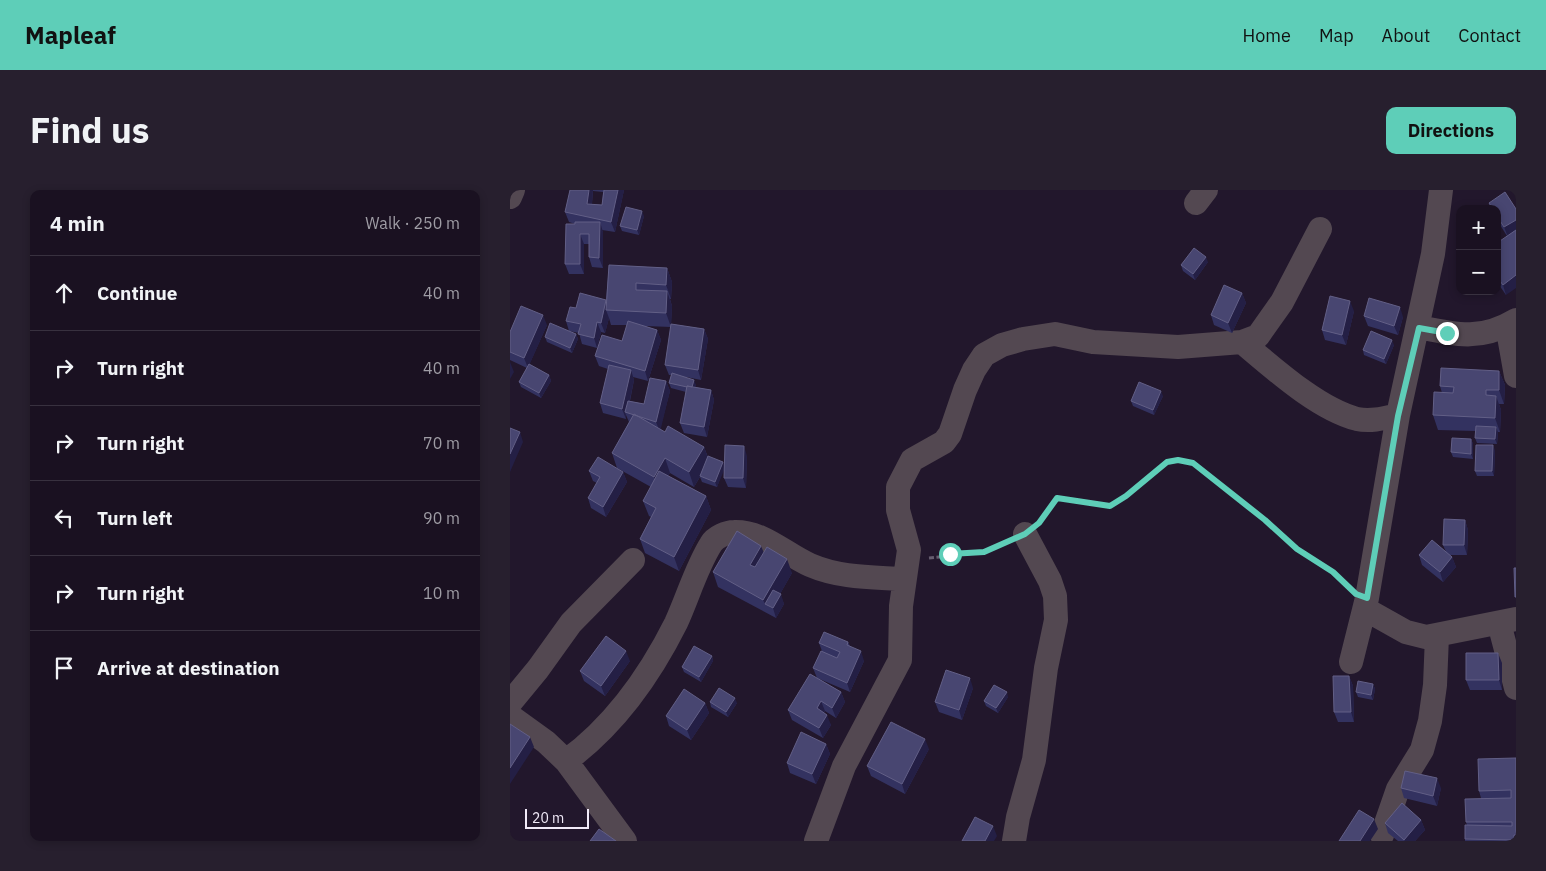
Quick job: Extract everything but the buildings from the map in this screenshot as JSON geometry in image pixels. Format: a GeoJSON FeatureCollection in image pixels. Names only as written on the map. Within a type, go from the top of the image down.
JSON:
{"type":"FeatureCollection","features":[{"type":"Feature","properties":{"kind":"street"},"geometry":{"type":"LineString","coordinates":[[510,197],[513,190]]}},
{"type":"Feature","properties":{"kind":"street"},"geometry":{"type":"LineString","coordinates":[[1351,662],[1366,604],[1398,416],[1419,328],[1433,254],[1441,190]]}},
{"type":"Feature","properties":{"kind":"street"},"geometry":{"type":"LineString","coordinates":[[816,841],[844,766],[900,660],[906,568],[898,510],[898,487],[912,460],[944,442],[950,434],[965,390],[974,370],[984,355],[1002,345],[1023,339],[1055,334],[1093,342],[1169,347],[1242,342],[1258,336],[1269,323],[1320,229]]}},
{"type":"Feature","properties":{"kind":"street"},"geometry":{"type":"LineString","coordinates":[[1419,328],[1471,336],[1492,332],[1511,322],[1516,376]]}},
{"type":"Feature","properties":{"kind":"street"},"geometry":{"type":"LineString","coordinates":[[1242,342],[1310,396],[1339,411],[1357,419],[1376,420],[1398,416]]}},
{"type":"Feature","properties":{"kind":"street"},"geometry":{"type":"LineString","coordinates":[[566,761],[591,743],[612,722],[633,695],[676,623],[690,587],[712,542],[721,536],[733,532],[753,535],[783,549],[808,565],[832,573],[855,577],[906,568]]}},
{"type":"Feature","properties":{"kind":"street"},"geometry":{"type":"LineString","coordinates":[[1014,841],[1018,817],[1034,760],[1046,668],[1056,620],[1055,596],[1025,534]]}},
{"type":"Feature","properties":{"kind":"street"},"geometry":{"type":"LineString","coordinates":[[510,703],[538,669],[570,623],[633,560]]}},
{"type":"Feature","properties":{"kind":"street"},"geometry":{"type":"LineString","coordinates":[[1366,604],[1406,632],[1426,637],[1507,621],[1516,688]]}},
{"type":"Feature","properties":{"kind":"street"},"geometry":{"type":"LineString","coordinates":[[1382,835],[1398,788],[1422,750],[1430,721],[1435,685],[1437,636]]}},
{"type":"Feature","properties":{"kind":"street"},"geometry":{"type":"LineString","coordinates":[[510,716],[546,742],[566,761],[625,841]]}},
{"type":"Feature","properties":{"kind":"path"},"geometry":{"type":"LineString","coordinates":[[906,568],[928,558],[984,552],[1025,534],[1039,523],[1057,498],[1110,506],[1126,496],[1167,462],[1178,460],[1193,463],[1216,479],[1297,549],[1333,572],[1366,604]]}},
{"type":"Feature","properties":{"kind":"route"},"geometry":{"type":"LineString","coordinates":[[950,554],[984,552],[1025,534],[1039,523],[1047,509],[1057,498],[1110,506],[1126,496],[1145,478],[1167,462],[1178,460],[1193,463],[1216,479],[1297,549],[1333,572],[1356,594],[1367,598],[1379,539],[1398,416],[1419,328],[1447,333]]}}]}
